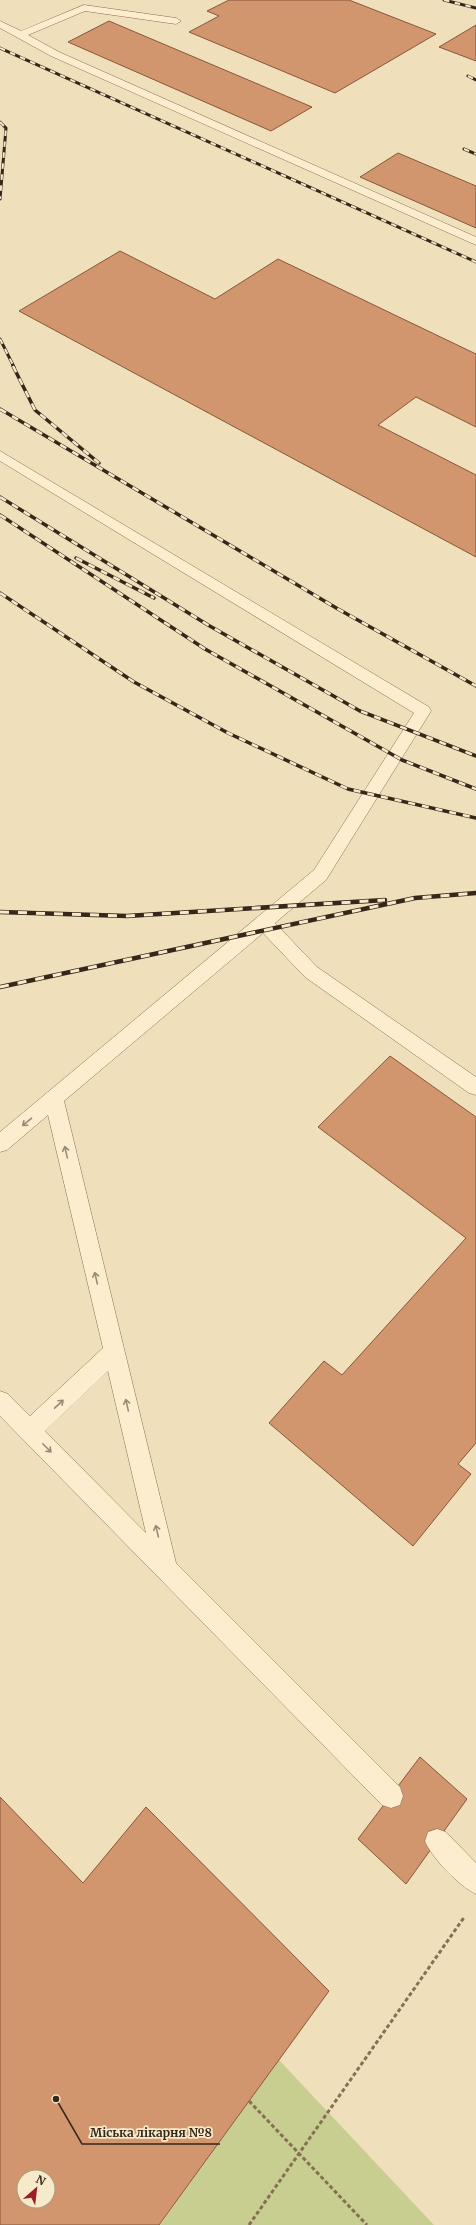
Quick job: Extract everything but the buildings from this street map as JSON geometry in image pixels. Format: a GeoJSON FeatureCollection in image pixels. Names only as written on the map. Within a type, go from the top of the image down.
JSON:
{"type":"FeatureCollection","features":[{"type":"Feature","properties":{"kind":"lane"},"geometry":{"type":"LineString","coordinates":[[20,35],[84,8],[176,21]]}},
{"type":"Feature","properties":{"kind":"lane"},"geometry":{"type":"LineString","coordinates":[[0,24],[62,57],[476,241]]}},
{"type":"Feature","properties":{"kind":"lane"},"geometry":{"type":"LineString","coordinates":[[0,456],[423,711],[320,875],[0,1144]]}},
{"type":"Feature","properties":{"kind":"lane"},"geometry":{"type":"LineString","coordinates":[[264,922],[311,972],[476,1088]]}},
{"type":"Feature","properties":{"kind":"lane"},"geometry":{"type":"LineString","coordinates":[[54,1099],[166,1569]]}},
{"type":"Feature","properties":{"kind":"lane"},"geometry":{"type":"LineString","coordinates":[[30,1431],[114,1352]]}},
{"type":"Feature","properties":{"kind":"lane"},"geometry":{"type":"LineString","coordinates":[[0,1401],[391,1796]]}},
{"type":"Feature","properties":{"kind":"lane"},"geometry":{"type":"LineString","coordinates":[[437,1841],[476,1881]]}},
{"type":"Feature","properties":{"kind":"path"},"geometry":{"type":"LineString","coordinates":[[249,2225],[467,1914]]}},
{"type":"Feature","properties":{"kind":"path"},"geometry":{"type":"LineString","coordinates":[[249,2101],[367,2225]]}},
{"type":"Feature","properties":{"kind":"green space"},"geometry":{"type":"Polygon","coordinates":[[[279,2060],[434,2225],[160,2225],[279,2060]]]}},
{"type":"Feature","properties":{"kind":"railway"},"geometry":{"type":"LineString","coordinates":[[444,0],[476,8]]}},
{"type":"Feature","properties":{"kind":"railway"},"geometry":{"type":"LineString","coordinates":[[0,48],[476,262]]}},
{"type":"Feature","properties":{"kind":"railway"},"geometry":{"type":"LineString","coordinates":[[468,76],[476,80]]}},
{"type":"Feature","properties":{"kind":"railway"},"geometry":{"type":"LineString","coordinates":[[0,122],[6,128],[0,199]]}},
{"type":"Feature","properties":{"kind":"railway"},"geometry":{"type":"LineString","coordinates":[[464,149],[476,154]]}},
{"type":"Feature","properties":{"kind":"railway"},"geometry":{"type":"LineString","coordinates":[[0,339],[14,367]]}},
{"type":"Feature","properties":{"kind":"railway"},"geometry":{"type":"LineString","coordinates":[[13,366],[35,410],[99,463]]}},
{"type":"Feature","properties":{"kind":"railway"},"geometry":{"type":"LineString","coordinates":[[0,409],[338,609],[476,686]]}},
{"type":"Feature","properties":{"kind":"railway"},"geometry":{"type":"LineString","coordinates":[[0,497],[208,625],[360,711],[476,756]]}},
{"type":"Feature","properties":{"kind":"railway"},"geometry":{"type":"LineString","coordinates":[[0,515],[205,649],[402,760],[476,789]]}},
{"type":"Feature","properties":{"kind":"railway"},"geometry":{"type":"LineString","coordinates":[[76,558],[154,598]]}},
{"type":"Feature","properties":{"kind":"railway"},"geometry":{"type":"LineString","coordinates":[[0,593],[134,682],[228,733],[348,789],[476,818]]}},
{"type":"Feature","properties":{"kind":"railway"},"geometry":{"type":"LineString","coordinates":[[0,987],[415,898],[476,893]]}},
{"type":"Feature","properties":{"kind":"railway"},"geometry":{"type":"LineString","coordinates":[[0,912],[127,916],[385,900]]}},
{"type":"Feature","properties":{"kind":"place","name":"Міська лікарня №8"},"geometry":{"type":"Point","coordinates":[56,2099]}}]}
